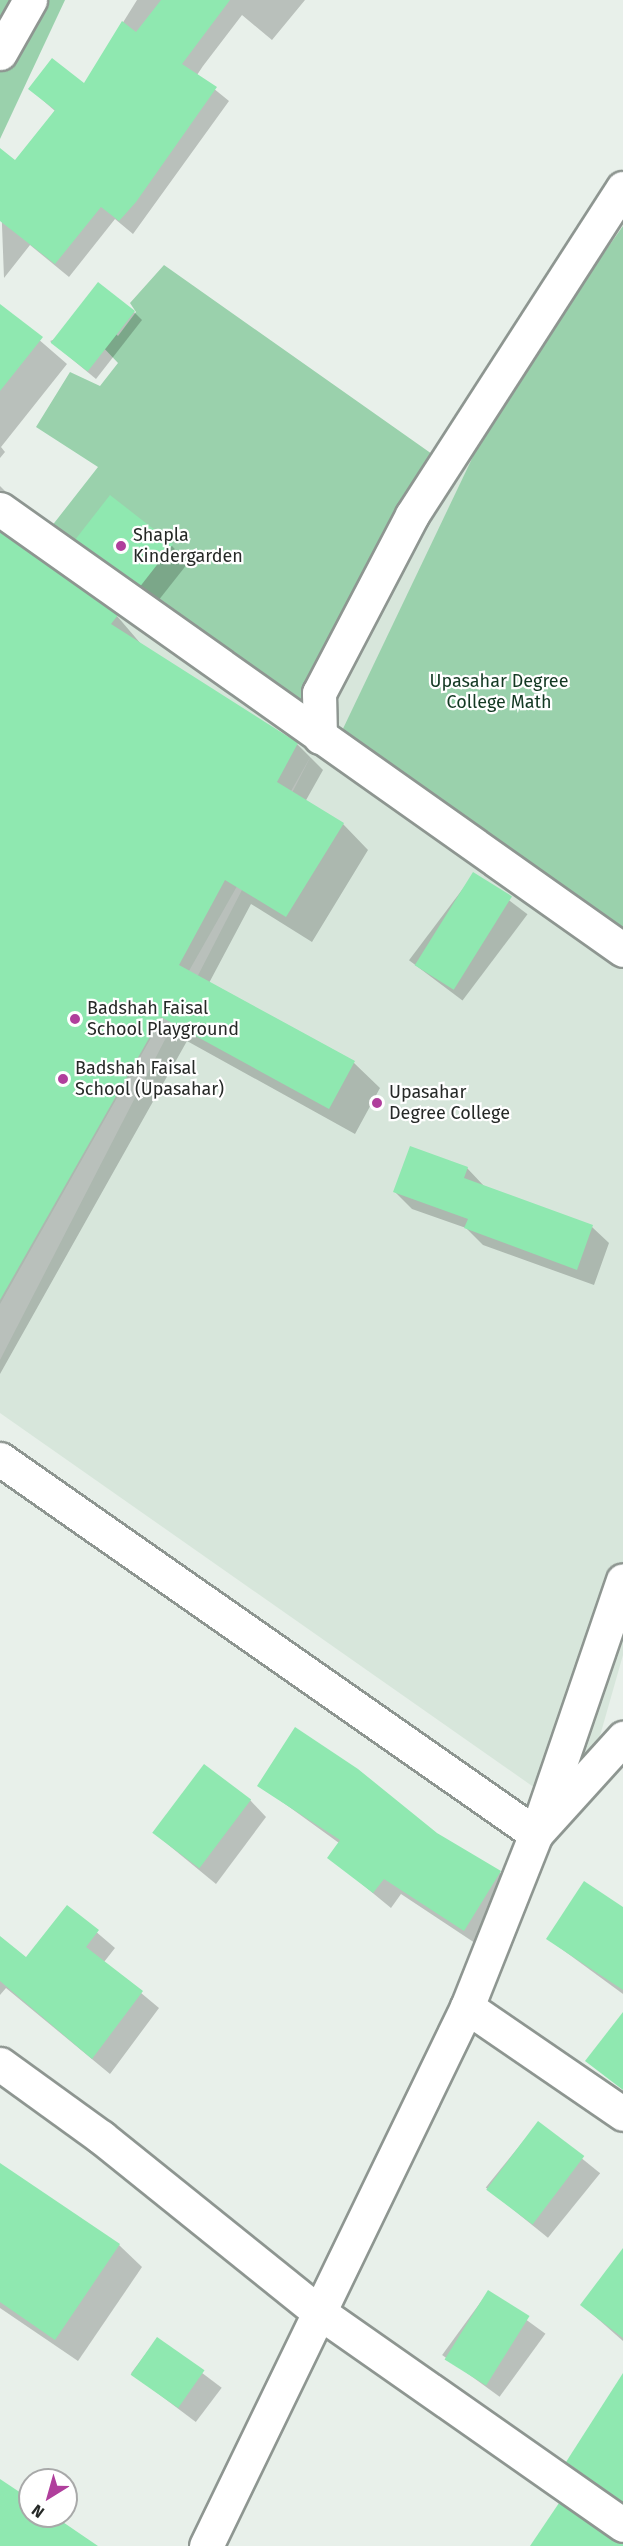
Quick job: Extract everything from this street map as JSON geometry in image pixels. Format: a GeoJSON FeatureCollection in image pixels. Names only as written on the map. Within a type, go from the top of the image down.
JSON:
{"type":"FeatureCollection","features":[{"type":"Feature","properties":{"kind":"street"},"geometry":{"type":"LineString","coordinates":[[0,53],[30,0]]}},
{"type":"Feature","properties":{"kind":"street"},"geometry":{"type":"LineString","coordinates":[[320,737],[319,693],[412,515],[623,188]]}},
{"type":"Feature","properties":{"kind":"street"},"geometry":{"type":"LineString","coordinates":[[0,509],[623,950]]}},
{"type":"Feature","properties":{"kind":"street"},"geometry":{"type":"LineString","coordinates":[[0,1459],[536,1834]]}},
{"type":"Feature","properties":{"kind":"street"},"geometry":{"type":"LineString","coordinates":[[206,2546],[467,2007],[536,1834],[623,1580]]}},
{"type":"Feature","properties":{"kind":"street"},"geometry":{"type":"LineString","coordinates":[[536,1834],[623,1738]]}},
{"type":"Feature","properties":{"kind":"street"},"geometry":{"type":"LineString","coordinates":[[467,2007],[623,2114]]}},
{"type":"Feature","properties":{"kind":"street"},"geometry":{"type":"LineString","coordinates":[[0,2064],[101,2137],[319,2312],[623,2525]]}},
{"type":"Feature","properties":{"kind":"shaded area","name":"Upasahar Degree College"},"geometry":{"type":"Polygon","coordinates":[[[623,178],[623,1655],[590,1771],[545,1795],[0,1413],[0,1360],[312,754],[0,1304],[0,533],[328,721],[447,466],[623,178]]]}},
{"type":"Feature","properties":{"kind":"green space"},"geometry":{"type":"Polygon","coordinates":[[[0,0],[65,0],[0,139],[0,0]]]}},
{"type":"Feature","properties":{"kind":"green space","name":"Upasahar Degree College Math"},"geometry":{"type":"Polygon","coordinates":[[[623,226],[623,930],[340,735],[500,400],[623,226]]]}},
{"type":"Feature","properties":{"kind":"green space"},"geometry":{"type":"Polygon","coordinates":[[[164,265],[432,454],[300,703],[44,536],[98,467],[36,427],[70,372],[100,386],[118,363],[100,344],[109,327],[118,336],[136,312],[130,303],[164,265]]]}},
{"type":"Feature","properties":{"kind":"building"},"geometry":{"type":"Polygon","coordinates":[[[161,0],[230,0],[182,64],[217,87],[136,202],[119,221],[101,207],[55,264],[0,221],[0,148],[15,160],[55,110],[28,89],[52,58],[84,83],[122,21],[136,32],[161,0]]]}},
{"type":"Feature","properties":{"kind":"building"},"geometry":{"type":"Polygon","coordinates":[[[98,282],[135,311],[88,372],[51,343],[98,282]]]}},
{"type":"Feature","properties":{"kind":"building"},"geometry":{"type":"Polygon","coordinates":[[[0,304],[43,337],[0,391],[0,304]]]}},
{"type":"Feature","properties":{"kind":"building","name":"Shapla Kindergarden"},"geometry":{"type":"Polygon","coordinates":[[[110,495],[173,544],[139,588],[76,539],[110,495]]]}},
{"type":"Feature","properties":{"kind":"building","name":"Badshah Faisal School (Upasahar)"},"geometry":{"type":"Polygon","coordinates":[[[0,532],[118,615],[111,624],[298,743],[277,782],[344,823],[286,917],[225,880],[179,965],[355,1061],[329,1109],[161,1017],[0,1300],[0,532]]]}},
{"type":"Feature","properties":{"kind":"building"},"geometry":{"type":"Polygon","coordinates":[[[473,872],[512,896],[454,990],[415,965],[473,872]]]}},
{"type":"Feature","properties":{"kind":"building"},"geometry":{"type":"Polygon","coordinates":[[[410,1146],[468,1167],[464,1178],[593,1225],[577,1270],[464,1228],[468,1219],[393,1192],[410,1146]]]}},
{"type":"Feature","properties":{"kind":"building"},"geometry":{"type":"Polygon","coordinates":[[[295,1727],[358,1769],[437,1833],[501,1871],[464,1931],[384,1879],[373,1893],[327,1858],[340,1840],[257,1786],[295,1727]]]}},
{"type":"Feature","properties":{"kind":"building"},"geometry":{"type":"Polygon","coordinates":[[[204,1764],[251,1800],[199,1868],[152,1833],[204,1764]]]}},
{"type":"Feature","properties":{"kind":"building"},"geometry":{"type":"Polygon","coordinates":[[[584,1881],[623,1907],[623,1990],[546,1939],[584,1881]]]}},
{"type":"Feature","properties":{"kind":"building"},"geometry":{"type":"Polygon","coordinates":[[[67,1905],[99,1930],[86,1947],[143,1991],[92,2059],[0,1981],[0,1936],[26,1957],[67,1905]]]}},
{"type":"Feature","properties":{"kind":"building"},"geometry":{"type":"Polygon","coordinates":[[[623,2012],[623,2090],[585,2061],[623,2012]]]}},
{"type":"Feature","properties":{"kind":"building"},"geometry":{"type":"Polygon","coordinates":[[[538,2121],[584,2156],[533,2225],[486,2190],[538,2121]]]}},
{"type":"Feature","properties":{"kind":"building"},"geometry":{"type":"Polygon","coordinates":[[[0,2163],[120,2244],[55,2340],[0,2302],[0,2163]]]}},
{"type":"Feature","properties":{"kind":"building"},"geometry":{"type":"Polygon","coordinates":[[[623,2248],[623,2338],[580,2305],[623,2248]]]}},
{"type":"Feature","properties":{"kind":"building"},"geometry":{"type":"Polygon","coordinates":[[[488,2290],[530,2316],[486,2386],[445,2360],[488,2290]]]}},
{"type":"Feature","properties":{"kind":"building"},"geometry":{"type":"Polygon","coordinates":[[[157,2337],[205,2370],[178,2408],[131,2375],[157,2337]]]}},
{"type":"Feature","properties":{"kind":"building"},"geometry":{"type":"Polygon","coordinates":[[[623,2373],[623,2502],[566,2462],[623,2373]]]}},
{"type":"Feature","properties":{"kind":"building"},"geometry":{"type":"Polygon","coordinates":[[[0,2479],[18,2491],[18,2528],[72,2528],[98,2546],[0,2546],[0,2479]]]}},
{"type":"Feature","properties":{"kind":"building"},"geometry":{"type":"Polygon","coordinates":[[[559,2503],[623,2543],[623,2546],[530,2546],[559,2503]]]}},
{"type":"Feature","properties":{"kind":"place","name":"Shapla Kindergarden"},"geometry":{"type":"Point","coordinates":[121,546]}},
{"type":"Feature","properties":{"kind":"place","name":"Badshah Faisal School Playground"},"geometry":{"type":"Point","coordinates":[75,1019]}},
{"type":"Feature","properties":{"kind":"place","name":"Badshah Faisal School (Upasahar)"},"geometry":{"type":"Point","coordinates":[63,1079]}},
{"type":"Feature","properties":{"kind":"place","name":"Upasahar Degree College"},"geometry":{"type":"Point","coordinates":[377,1103]}}]}
